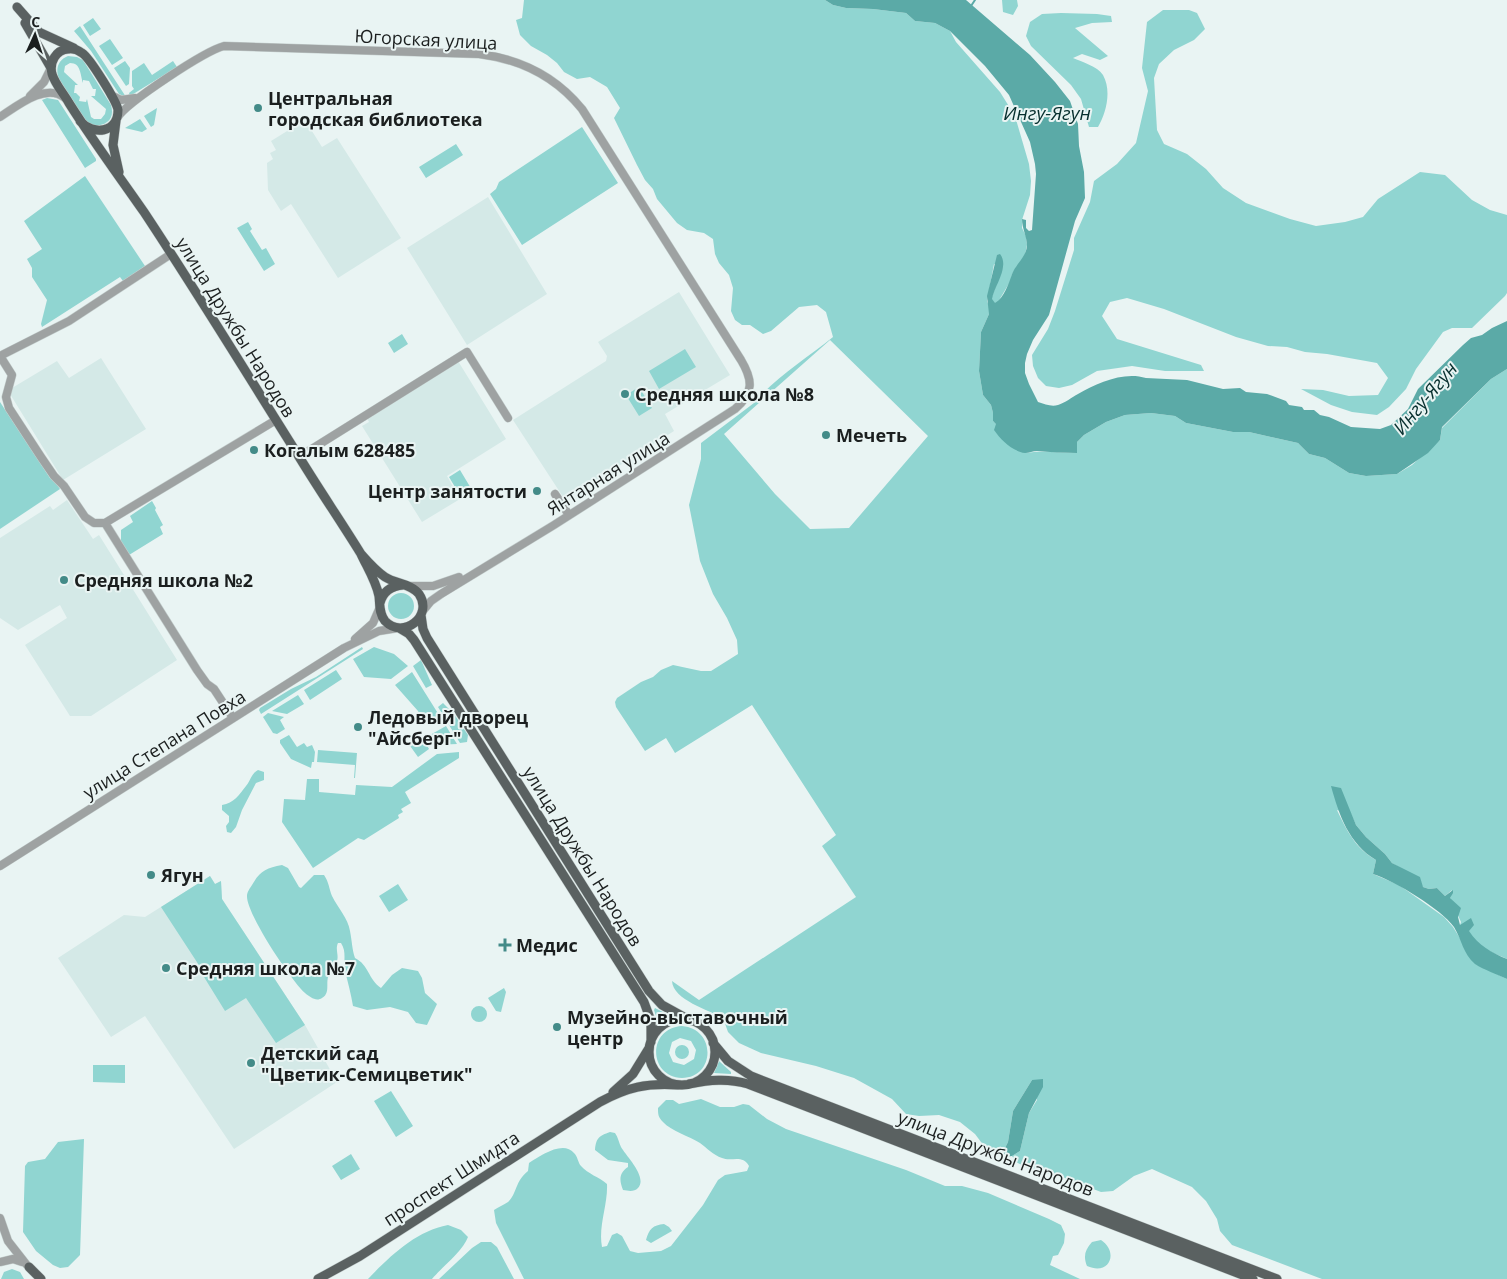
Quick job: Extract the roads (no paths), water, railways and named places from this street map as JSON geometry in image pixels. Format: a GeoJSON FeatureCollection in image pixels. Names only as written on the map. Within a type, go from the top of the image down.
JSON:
{"type":"FeatureCollection","features":[{"type":"Feature","properties":{"kind":"main road"},"geometry":{"type":"LineString","coordinates":[[14,4],[39,32],[80,51],[87,58],[111,95],[117,107],[113,145],[115,160],[122,179]]}},
{"type":"Feature","properties":{"kind":"main road","name":"улица Дружбы Народов"},"geometry":{"type":"LineString","coordinates":[[14,4],[51,68],[54,78],[80,121],[122,179],[171,254],[360,554]]}},
{"type":"Feature","properties":{"kind":"main road"},"geometry":{"type":"LineString","coordinates":[[51,68],[54,59],[60,51],[70,49],[80,51]]}},
{"type":"Feature","properties":{"kind":"main road"},"geometry":{"type":"LineString","coordinates":[[80,121],[89,128],[99,131],[109,128],[116,118]]}},
{"type":"Feature","properties":{"kind":"main road"},"geometry":{"type":"LineString","coordinates":[[360,554],[384,577],[405,585],[420,595],[423,604],[422,613],[413,625],[406,628],[398,628],[391,626],[385,621],[381,615],[375,583],[360,554]]}},
{"type":"Feature","properties":{"kind":"main road"},"geometry":{"type":"LineString","coordinates":[[380,606],[386,591],[396,586],[405,585]]}},
{"type":"Feature","properties":{"kind":"main road","name":"улица Дружбы Народов"},"geometry":{"type":"LineString","coordinates":[[422,613],[423,628],[427,638],[649,991],[662,1005],[691,1021]]}},
{"type":"Feature","properties":{"kind":"main road","name":"улица Дружбы Народов"},"geometry":{"type":"LineString","coordinates":[[398,628],[406,632],[414,640],[644,1002],[651,1022],[650,1044]]}},
{"type":"Feature","properties":{"kind":"main road"},"geometry":{"type":"LineString","coordinates":[[677,1020],[691,1021],[706,1030],[713,1042],[715,1053],[711,1067],[702,1078],[689,1084],[678,1085],[664,1080],[656,1073],[650,1060],[650,1044],[658,1030],[666,1023],[677,1020]]}},
{"type":"Feature","properties":{"kind":"main road","name":"улица Дружбы Народов"},"geometry":{"type":"LineString","coordinates":[[713,1042],[728,1061],[751,1076],[1277,1279]]}},
{"type":"Feature","properties":{"kind":"main road","name":"проспект Шмидта"},"geometry":{"type":"LineString","coordinates":[[600,1102],[633,1074],[650,1044]]}},
{"type":"Feature","properties":{"kind":"main road","name":"улица Дружбы Народов"},"geometry":{"type":"LineString","coordinates":[[689,1084],[715,1080],[732,1080],[748,1084],[1253,1279]]}},
{"type":"Feature","properties":{"kind":"main road","name":"проспект Шмидта"},"geometry":{"type":"LineString","coordinates":[[318,1279],[360,1256],[600,1102],[622,1091],[640,1085],[678,1085]]}},
{"type":"Feature","properties":{"kind":"main road"},"geometry":{"type":"LineString","coordinates":[[28,1266],[41,1279]]}},
{"type":"Feature","properties":{"kind":"street","name":"Югорская улица"},"geometry":{"type":"LineString","coordinates":[[116,118],[126,106],[219,47],[479,54],[508,59],[529,67],[552,80],[570,95],[589,117],[746,369],[750,380],[749,394]]}},
{"type":"Feature","properties":{"kind":"street"},"geometry":{"type":"LineString","coordinates":[[25,101],[44,82],[51,68]]}},
{"type":"Feature","properties":{"kind":"street"},"geometry":{"type":"LineString","coordinates":[[0,117],[25,101],[47,92],[58,93],[68,101]]}},
{"type":"Feature","properties":{"kind":"street"},"geometry":{"type":"LineString","coordinates":[[111,95],[125,100],[142,96]]}},
{"type":"Feature","properties":{"kind":"street"},"geometry":{"type":"LineString","coordinates":[[171,254],[69,321],[0,356],[12,375],[6,397],[9,408],[54,476],[64,486],[85,517],[94,523],[105,523],[276,420]]}},
{"type":"Feature","properties":{"kind":"street"},"geometry":{"type":"LineString","coordinates":[[299,457],[467,352],[508,418]]}},
{"type":"Feature","properties":{"kind":"street","name":"Янтарная улица"},"geometry":{"type":"LineString","coordinates":[[477,570],[569,516],[735,409],[749,394]]}},
{"type":"Feature","properties":{"kind":"street"},"geometry":{"type":"LineString","coordinates":[[556,494],[569,516]]}},
{"type":"Feature","properties":{"kind":"street"},"geometry":{"type":"LineString","coordinates":[[105,523],[197,670],[207,684],[214,689],[233,718]]}},
{"type":"Feature","properties":{"kind":"street"},"geometry":{"type":"LineString","coordinates":[[405,585],[424,587],[440,584],[477,570]]}},
{"type":"Feature","properties":{"kind":"street"},"geometry":{"type":"LineString","coordinates":[[422,613],[435,598],[477,570]]}},
{"type":"Feature","properties":{"kind":"street"},"geometry":{"type":"LineString","coordinates":[[344,648],[370,626],[380,606]]}},
{"type":"Feature","properties":{"kind":"street"},"geometry":{"type":"LineString","coordinates":[[344,648],[379,631],[398,628]]}},
{"type":"Feature","properties":{"kind":"street","name":"улица Степана Повха"},"geometry":{"type":"LineString","coordinates":[[0,866],[344,648]]}},
{"type":"Feature","properties":{"kind":"street"},"geometry":{"type":"LineString","coordinates":[[0,1218],[8,1241],[28,1266],[34,1279]]}},
{"type":"Feature","properties":{"kind":"street"},"geometry":{"type":"LineString","coordinates":[[0,1262],[12,1259],[28,1266]]}},
{"type":"Feature","properties":{"kind":"water","name":"Ингу-Ягун"},"geometry":{"type":"Polygon","coordinates":[[[825,0],[966,0],[1030,55],[1070,101],[1078,124],[1085,198],[1075,221],[1049,315],[1033,340],[1027,354],[1025,373],[1038,402],[1058,405],[1111,379],[1138,376],[1187,380],[1223,389],[1240,388],[1246,392],[1267,394],[1286,401],[1289,405],[1302,407],[1304,410],[1314,410],[1320,415],[1351,427],[1380,429],[1391,425],[1408,409],[1418,389],[1471,338],[1482,335],[1507,321],[1507,369],[1491,379],[1442,427],[1440,440],[1428,453],[1397,474],[1366,476],[1349,473],[1325,458],[1309,454],[1298,443],[1249,432],[1233,432],[1186,423],[1175,416],[1151,413],[1125,415],[1106,422],[1084,435],[1077,442],[1077,453],[1037,451],[1025,453],[1016,450],[1003,441],[994,430],[996,424],[993,421],[991,405],[983,395],[979,371],[981,332],[989,314],[987,296],[997,255],[1000,254],[1003,259],[1003,265],[1001,276],[993,294],[992,299],[995,303],[1004,294],[1014,270],[1026,250],[1027,242],[1022,219],[1026,220],[1026,228],[1029,231],[1032,230],[1036,174],[1030,142],[1009,95],[985,66],[950,31],[935,23],[915,21],[906,13],[846,8],[833,5],[825,0]]]}},
{"type":"Feature","properties":{"kind":"water"},"geometry":{"type":"Polygon","coordinates":[[[1331,786],[1341,788],[1356,825],[1392,863],[1420,877],[1423,887],[1429,889],[1437,888],[1445,896],[1453,890],[1450,898],[1461,908],[1458,917],[1460,925],[1471,918],[1474,925],[1469,931],[1473,936],[1486,948],[1507,959],[1507,979],[1475,964],[1465,951],[1454,927],[1439,912],[1405,889],[1373,874],[1376,860],[1359,846],[1346,828],[1331,786]]]}},
{"type":"Feature","properties":{"kind":"water"},"geometry":{"type":"Polygon","coordinates":[[[1043,1079],[1043,1087],[1029,1113],[1020,1151],[1012,1156],[1005,1157],[1002,1154],[1008,1142],[1013,1111],[1032,1080],[1043,1079]]]}},
{"type":"Feature","properties":{"kind":"waterway"},"geometry":{"type":"LineString","coordinates":[[971,6],[975,0]]}},
{"type":"Feature","properties":{"kind":"place","name":"Центральная городская библиотека"},"geometry":{"type":"Point","coordinates":[258,108]}},
{"type":"Feature","properties":{"kind":"place","name":"Средняя школа №8"},"geometry":{"type":"Point","coordinates":[625,394]}},
{"type":"Feature","properties":{"kind":"place","name":"Мечеть"},"geometry":{"type":"Point","coordinates":[826,435]}},
{"type":"Feature","properties":{"kind":"place","name":"Когалым 628485"},"geometry":{"type":"Point","coordinates":[254,450]}},
{"type":"Feature","properties":{"kind":"place","name":"Центр занятости"},"geometry":{"type":"Point","coordinates":[537,491]}},
{"type":"Feature","properties":{"kind":"place","name":"Средняя школа №2"},"geometry":{"type":"Point","coordinates":[64,580]}},
{"type":"Feature","properties":{"kind":"place","name":"Ледовый дворец \"Айсберг\""},"geometry":{"type":"Point","coordinates":[358,727]}},
{"type":"Feature","properties":{"kind":"place","name":"Ягун"},"geometry":{"type":"Point","coordinates":[151,875]}},
{"type":"Feature","properties":{"kind":"place","name":"Медис"},"geometry":{"type":"Point","coordinates":[505,945]}},
{"type":"Feature","properties":{"kind":"place","name":"Средняя школа №7"},"geometry":{"type":"Point","coordinates":[166,968]}},
{"type":"Feature","properties":{"kind":"place","name":"Музейно-выставочный центр"},"geometry":{"type":"Point","coordinates":[557,1027]}},
{"type":"Feature","properties":{"kind":"place","name":"Детский сад \"Цветик-Семицветик\""},"geometry":{"type":"Point","coordinates":[251,1063]}}]}
